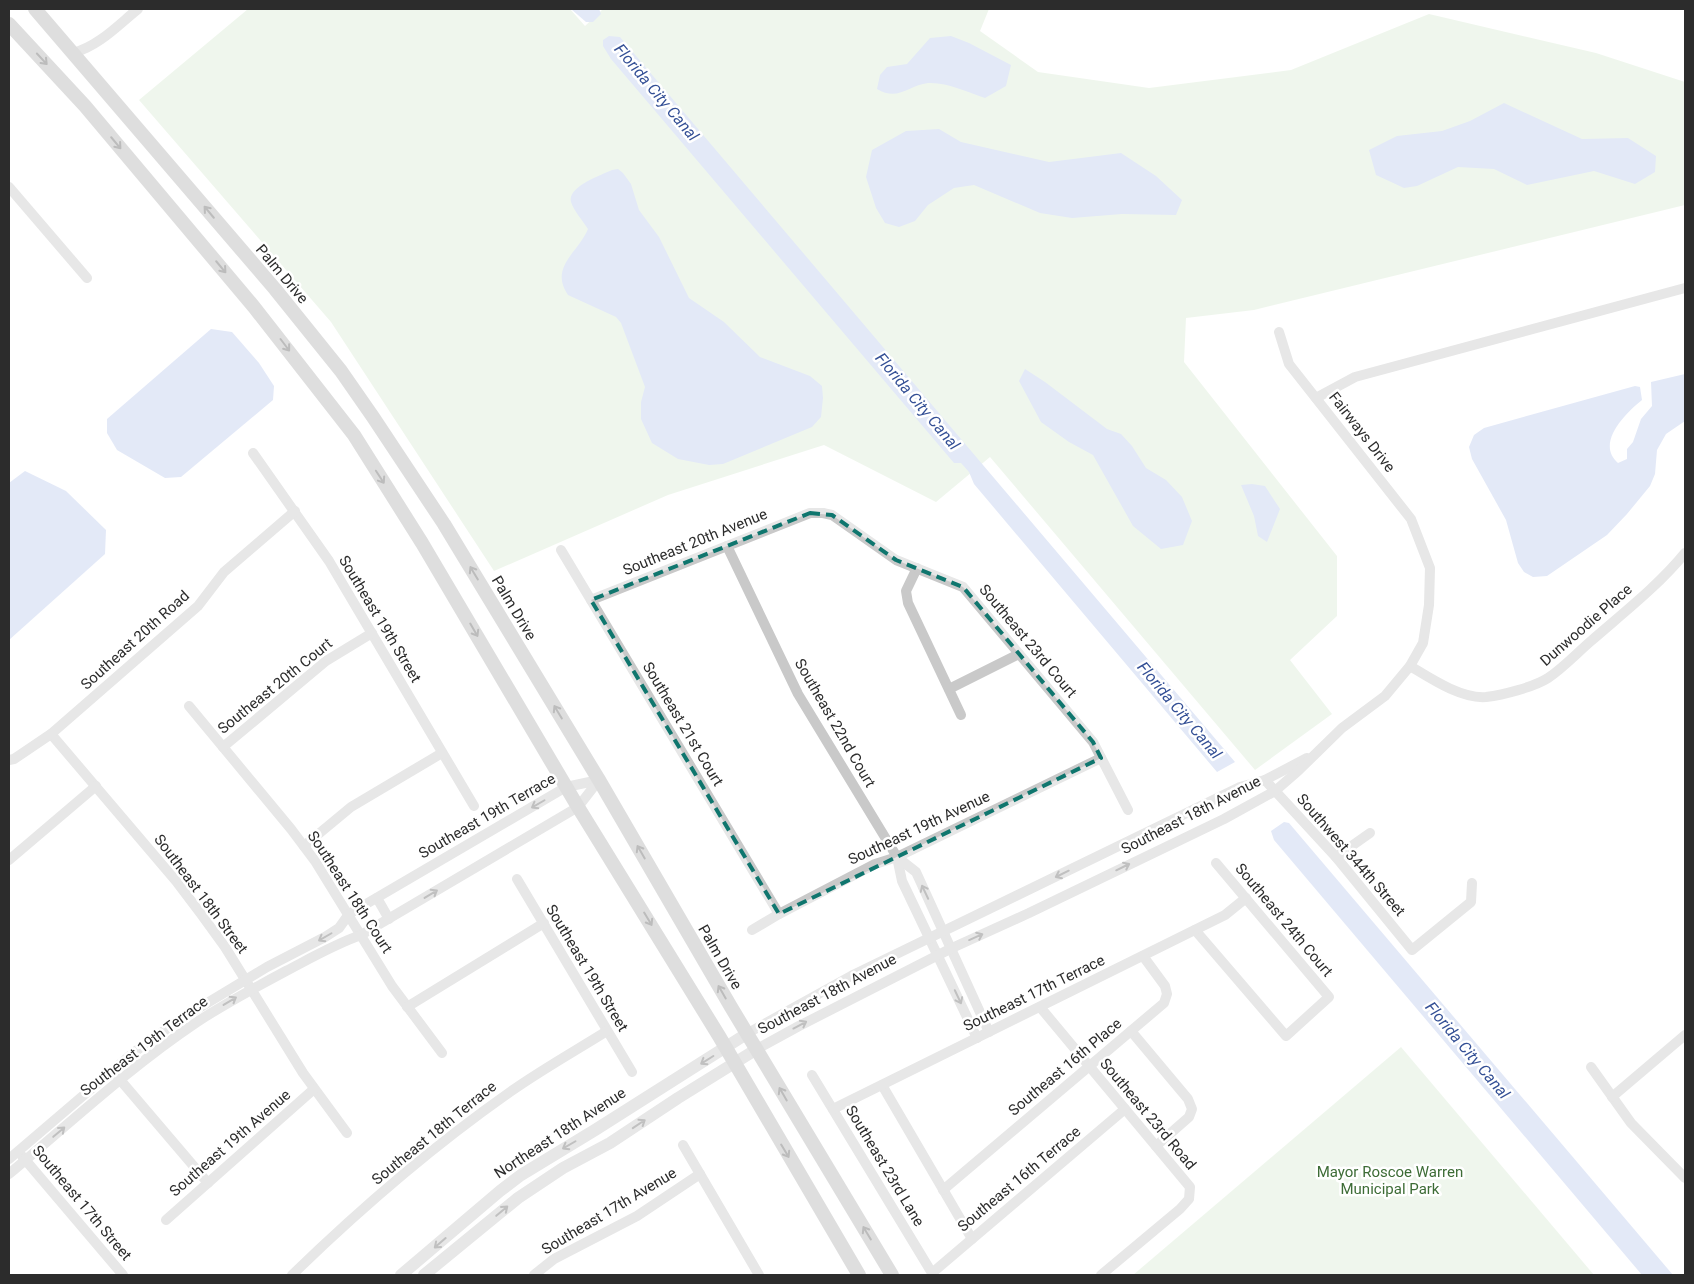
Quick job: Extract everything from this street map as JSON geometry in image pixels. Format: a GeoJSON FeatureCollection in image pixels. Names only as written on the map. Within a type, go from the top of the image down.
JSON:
{"type":"FeatureCollection","features":[{"type":"Feature","properties":{"kind":"main road","name":"Palm Drive"},"geometry":{"type":"LineString","coordinates":[[35,9],[270,283],[341,371],[444,524],[599,780],[731,1007],[892,1275]]}},
{"type":"Feature","properties":{"kind":"main road"},"geometry":{"type":"LineString","coordinates":[[9,24],[85,106],[254,307],[354,435],[422,543],[578,807],[726,1048],[858,1275]]}},
{"type":"Feature","properties":{"kind":"street"},"geometry":{"type":"LineString","coordinates":[[74,53],[97,43],[138,9]]}},
{"type":"Feature","properties":{"kind":"street"},"geometry":{"type":"LineString","coordinates":[[9,187],[87,278]]}},
{"type":"Feature","properties":{"kind":"street","name":"Fairways Drive"},"geometry":{"type":"LineString","coordinates":[[1275,791],[1342,728],[1385,696],[1410,666],[1422,643],[1429,605],[1430,568],[1411,519],[1316,398],[1355,377],[1685,288]]}},
{"type":"Feature","properties":{"kind":"street"},"geometry":{"type":"LineString","coordinates":[[1279,332],[1288,364],[1316,398]]}},
{"type":"Feature","properties":{"kind":"street","name":"Southeast 19th Street"},"geometry":{"type":"LineString","coordinates":[[254,453],[329,562],[474,806]]}},
{"type":"Feature","properties":{"kind":"street","name":"Southeast 20th Road"},"geometry":{"type":"LineString","coordinates":[[9,760],[21,755],[51,734],[198,606],[224,572],[295,511]]}},
{"type":"Feature","properties":{"kind":"street","name":"Southeast 23rd Court"},"geometry":{"type":"LineString","coordinates":[[810,513],[823,512],[832,515],[896,560],[963,587],[1093,742],[1128,810]]}},
{"type":"Feature","properties":{"kind":"street","name":"Southeast 20th Avenue"},"geometry":{"type":"LineString","coordinates":[[591,600],[810,513]]}},
{"type":"Feature","properties":{"kind":"street","name":"Southeast 22nd Court"},"geometry":{"type":"LineString","coordinates":[[727,546],[798,694],[897,857],[902,881],[977,1038]]}},
{"type":"Feature","properties":{"kind":"street","name":"Southeast 21st Court"},"geometry":{"type":"LineString","coordinates":[[561,550],[779,914]]}},
{"type":"Feature","properties":{"kind":"street","name":"Dunwoodie Place"},"geometry":{"type":"LineString","coordinates":[[1410,666],[1448,687],[1463,693],[1485,697],[1532,686],[1548,678],[1620,617],[1672,569],[1685,553]]}},
{"type":"Feature","properties":{"kind":"street"},"geometry":{"type":"LineString","coordinates":[[916,568],[906,591],[908,602],[961,715]]}},
{"type":"Feature","properties":{"kind":"street","name":"Southeast 20th Court"},"geometry":{"type":"LineString","coordinates":[[223,747],[326,661],[372,633]]}},
{"type":"Feature","properties":{"kind":"street"},"geometry":{"type":"LineString","coordinates":[[948,689],[1019,654]]}},
{"type":"Feature","properties":{"kind":"street","name":"Southeast 18th Court"},"geometry":{"type":"LineString","coordinates":[[189,706],[304,846],[349,914],[392,986],[442,1053]]}},
{"type":"Feature","properties":{"kind":"street","name":"Southeast 18th Street"},"geometry":{"type":"LineString","coordinates":[[51,734],[176,881],[225,947],[285,1045],[314,1089],[347,1133]]}},
{"type":"Feature","properties":{"kind":"street"},"geometry":{"type":"LineString","coordinates":[[304,846],[351,807],[442,753]]}},
{"type":"Feature","properties":{"kind":"street","name":"Fairways Drive"},"geometry":{"type":"LineString","coordinates":[[1265,780],[1316,754]]}},
{"type":"Feature","properties":{"kind":"street","name":"Southeast 19th Avenue"},"geometry":{"type":"LineString","coordinates":[[752,930],[875,864],[897,857],[1101,758]]}},
{"type":"Feature","properties":{"kind":"street","name":"Southeast 19th Terrace"},"geometry":{"type":"LineString","coordinates":[[9,1159],[133,1053],[179,1020],[245,979],[325,937],[339,928],[349,914],[566,787],[599,780]]}},
{"type":"Feature","properties":{"kind":"street","name":"Southeast 19th Terrace"},"geometry":{"type":"LineString","coordinates":[[9,1174],[120,1080],[196,1022],[251,989],[338,943],[361,935],[578,807],[599,780]]}},
{"type":"Feature","properties":{"kind":"street","name":"Southwest 344th Street"},"geometry":{"type":"LineString","coordinates":[[1265,780],[1336,857],[1412,950],[1471,902],[1472,883]]}},
{"type":"Feature","properties":{"kind":"street","name":"Southeast 18th Avenue"},"geometry":{"type":"LineString","coordinates":[[748,1034],[851,976],[1240,787],[1265,780]]}},
{"type":"Feature","properties":{"kind":"street"},"geometry":{"type":"LineString","coordinates":[[9,860],[96,786]]}},
{"type":"Feature","properties":{"kind":"street","name":"Southeast 18th Avenue"},"geometry":{"type":"LineString","coordinates":[[424,1275],[518,1198],[563,1168],[610,1143],[757,1049],[937,955],[1224,819],[1275,791]]}},
{"type":"Feature","properties":{"kind":"street"},"geometry":{"type":"LineString","coordinates":[[1336,857],[1370,833]]}},
{"type":"Feature","properties":{"kind":"street","name":"Southeast 22nd Court"},"geometry":{"type":"LineString","coordinates":[[897,857],[916,872],[989,1032]]}},
{"type":"Feature","properties":{"kind":"street","name":"Southeast 24th Court"},"geometry":{"type":"LineString","coordinates":[[1195,930],[1286,1036],[1329,997],[1216,863]]}},
{"type":"Feature","properties":{"kind":"street","name":"Southeast 19th Street"},"geometry":{"type":"LineString","coordinates":[[517,879],[632,1072]]}},
{"type":"Feature","properties":{"kind":"street"},"geometry":{"type":"LineString","coordinates":[[377,898],[389,919]]}},
{"type":"Feature","properties":{"kind":"street","name":"Southeast 17th Terrace"},"geometry":{"type":"LineString","coordinates":[[833,1109],[1225,915],[1246,898]]}},
{"type":"Feature","properties":{"kind":"street"},"geometry":{"type":"LineString","coordinates":[[407,1007],[544,923]]}},
{"type":"Feature","properties":{"kind":"street","name":"Southeast 16th Place"},"geometry":{"type":"LineString","coordinates":[[943,1190],[1164,1003],[1167,994],[1165,986],[1142,956]]}},
{"type":"Feature","properties":{"kind":"street","name":"Southeast 23rd Road"},"geometry":{"type":"LineString","coordinates":[[1040,1007],[1190,1187],[1189,1199],[1180,1209],[1101,1275]]}},
{"type":"Feature","properties":{"kind":"street","name":"Southeast 18th Terrace"},"geometry":{"type":"LineString","coordinates":[[292,1275],[388,1187],[477,1116],[511,1091],[607,1031]]}},
{"type":"Feature","properties":{"kind":"street"},"geometry":{"type":"LineString","coordinates":[[1131,1031],[1188,1099],[1192,1109],[1189,1117],[1156,1146]]}},
{"type":"Feature","properties":{"kind":"street","name":"Northeast 18th Avenue"},"geometry":{"type":"LineString","coordinates":[[401,1275],[521,1175],[748,1034]]}},
{"type":"Feature","properties":{"kind":"street"},"geometry":{"type":"LineString","coordinates":[[1612,1097],[1685,1035]]}},
{"type":"Feature","properties":{"kind":"street"},"geometry":{"type":"LineString","coordinates":[[1591,1067],[1631,1123],[1685,1178]]}},
{"type":"Feature","properties":{"kind":"street"},"geometry":{"type":"LineString","coordinates":[[112,1071],[208,1183]]}},
{"type":"Feature","properties":{"kind":"street","name":"Southeast 23rd Lane"},"geometry":{"type":"LineString","coordinates":[[812,1075],[932,1273]]}},
{"type":"Feature","properties":{"kind":"street"},"geometry":{"type":"LineString","coordinates":[[882,1084],[972,1239]]}},
{"type":"Feature","properties":{"kind":"street","name":"Southeast 19th Avenue"},"geometry":{"type":"LineString","coordinates":[[166,1220],[314,1089]]}},
{"type":"Feature","properties":{"kind":"street","name":"Southeast 16th Terrace"},"geometry":{"type":"LineString","coordinates":[[932,1273],[1125,1109]]}},
{"type":"Feature","properties":{"kind":"street"},"geometry":{"type":"LineString","coordinates":[[682,1145],[759,1275]]}},
{"type":"Feature","properties":{"kind":"street","name":"Southeast 17th Street"},"geometry":{"type":"LineString","coordinates":[[18,1151],[123,1275]]}},
{"type":"Feature","properties":{"kind":"street","name":"Southeast 17th Avenue"},"geometry":{"type":"LineString","coordinates":[[534,1275],[554,1260],[637,1216],[700,1174]]}},
{"type":"Feature","properties":{"kind":"highlighted area"},"geometry":{"type":"Polygon","coordinates":[[[810,513],[832,515],[896,560],[963,587],[1093,742],[1101,758],[779,914],[591,600],[810,513]]]}},
{"type":"Feature","properties":{"kind":"green space"},"geometry":{"type":"Polygon","coordinates":[[[248,9],[570,9],[585,26],[603,9],[989,9],[980,31],[1038,72],[1149,88],[1291,70],[1429,14],[1596,53],[1685,82],[1685,205],[1254,310],[1186,318],[1184,362],[1337,556],[1337,616],[1290,660],[1332,714],[1255,770],[990,457],[936,502],[824,445],[668,495],[494,571],[331,322],[139,100],[248,9]]]}},
{"type":"Feature","properties":{"kind":"green space","name":"Mayor Roscoe Warren Municipal Park"},"geometry":{"type":"Polygon","coordinates":[[[1401,1047],[1594,1275],[1133,1275],[1401,1047]]]}},
{"type":"Feature","properties":{"kind":"water","name":"Florida City Canal"},"geometry":{"type":"Polygon","coordinates":[[[571,9],[599,9],[601,14],[593,22],[586,22],[571,9]]]}},
{"type":"Feature","properties":{"kind":"water","name":"Florida City Canal"},"geometry":{"type":"Polygon","coordinates":[[[609,36],[620,37],[1235,762],[1217,772],[974,484],[969,472],[961,463],[954,463],[611,59],[603,46],[603,40],[609,36]]]}},
{"type":"Feature","properties":{"kind":"water"},"geometry":{"type":"Polygon","coordinates":[[[951,36],[969,43],[1011,65],[1006,86],[985,98],[957,88],[935,83],[921,84],[903,92],[891,94],[877,89],[880,75],[887,67],[907,64],[930,38],[951,36]]]}},
{"type":"Feature","properties":{"kind":"water"},"geometry":{"type":"Polygon","coordinates":[[[1504,103],[1582,139],[1628,138],[1656,156],[1655,172],[1635,184],[1594,171],[1527,185],[1494,169],[1458,167],[1417,186],[1404,188],[1376,175],[1369,150],[1397,136],[1442,131],[1470,121],[1504,103]]]}},
{"type":"Feature","properties":{"kind":"water"},"geometry":{"type":"Polygon","coordinates":[[[939,129],[961,142],[1049,162],[1121,153],[1156,176],[1182,200],[1176,215],[1122,214],[1072,218],[1040,213],[974,185],[954,188],[928,205],[915,221],[899,227],[885,223],[876,208],[866,177],[872,150],[906,131],[939,129]]]}},
{"type":"Feature","properties":{"kind":"water"},"geometry":{"type":"Polygon","coordinates":[[[618,169],[631,184],[639,210],[659,237],[689,298],[724,322],[760,357],[810,376],[822,386],[821,417],[812,427],[723,464],[709,465],[678,459],[652,443],[641,419],[641,402],[645,387],[621,323],[616,317],[568,295],[563,285],[563,268],[588,229],[572,205],[571,197],[574,191],[586,182],[618,169]]]}},
{"type":"Feature","properties":{"kind":"water"},"geometry":{"type":"Polygon","coordinates":[[[211,329],[232,332],[259,363],[274,386],[273,400],[181,477],[165,478],[117,450],[107,433],[107,419],[211,329]]]}},
{"type":"Feature","properties":{"kind":"water"},"geometry":{"type":"Polygon","coordinates":[[[1025,369],[1107,429],[1121,434],[1132,446],[1146,468],[1166,480],[1182,497],[1192,521],[1183,545],[1161,549],[1133,526],[1093,455],[1069,442],[1041,422],[1019,381],[1025,369]]]}},
{"type":"Feature","properties":{"kind":"water"},"geometry":{"type":"Polygon","coordinates":[[[1685,374],[1685,421],[1666,434],[1657,450],[1655,474],[1650,486],[1607,535],[1547,576],[1533,577],[1524,572],[1518,563],[1506,520],[1472,459],[1469,447],[1474,435],[1484,428],[1635,386],[1640,387],[1642,400],[1621,420],[1611,438],[1610,447],[1612,455],[1618,463],[1627,459],[1627,449],[1633,442],[1641,419],[1652,406],[1651,382],[1685,374]]]}},
{"type":"Feature","properties":{"kind":"water"},"geometry":{"type":"Polygon","coordinates":[[[25,471],[66,491],[106,530],[105,554],[9,640],[9,483],[25,471]]]}},
{"type":"Feature","properties":{"kind":"water"},"geometry":{"type":"Polygon","coordinates":[[[1241,485],[1265,486],[1280,509],[1267,542],[1258,536],[1254,516],[1241,485]]]}},
{"type":"Feature","properties":{"kind":"water","name":"Florida City Canal"},"geometry":{"type":"Polygon","coordinates":[[[1284,822],[1289,823],[1673,1275],[1642,1275],[1274,840],[1271,831],[1284,822]]]}}]}
